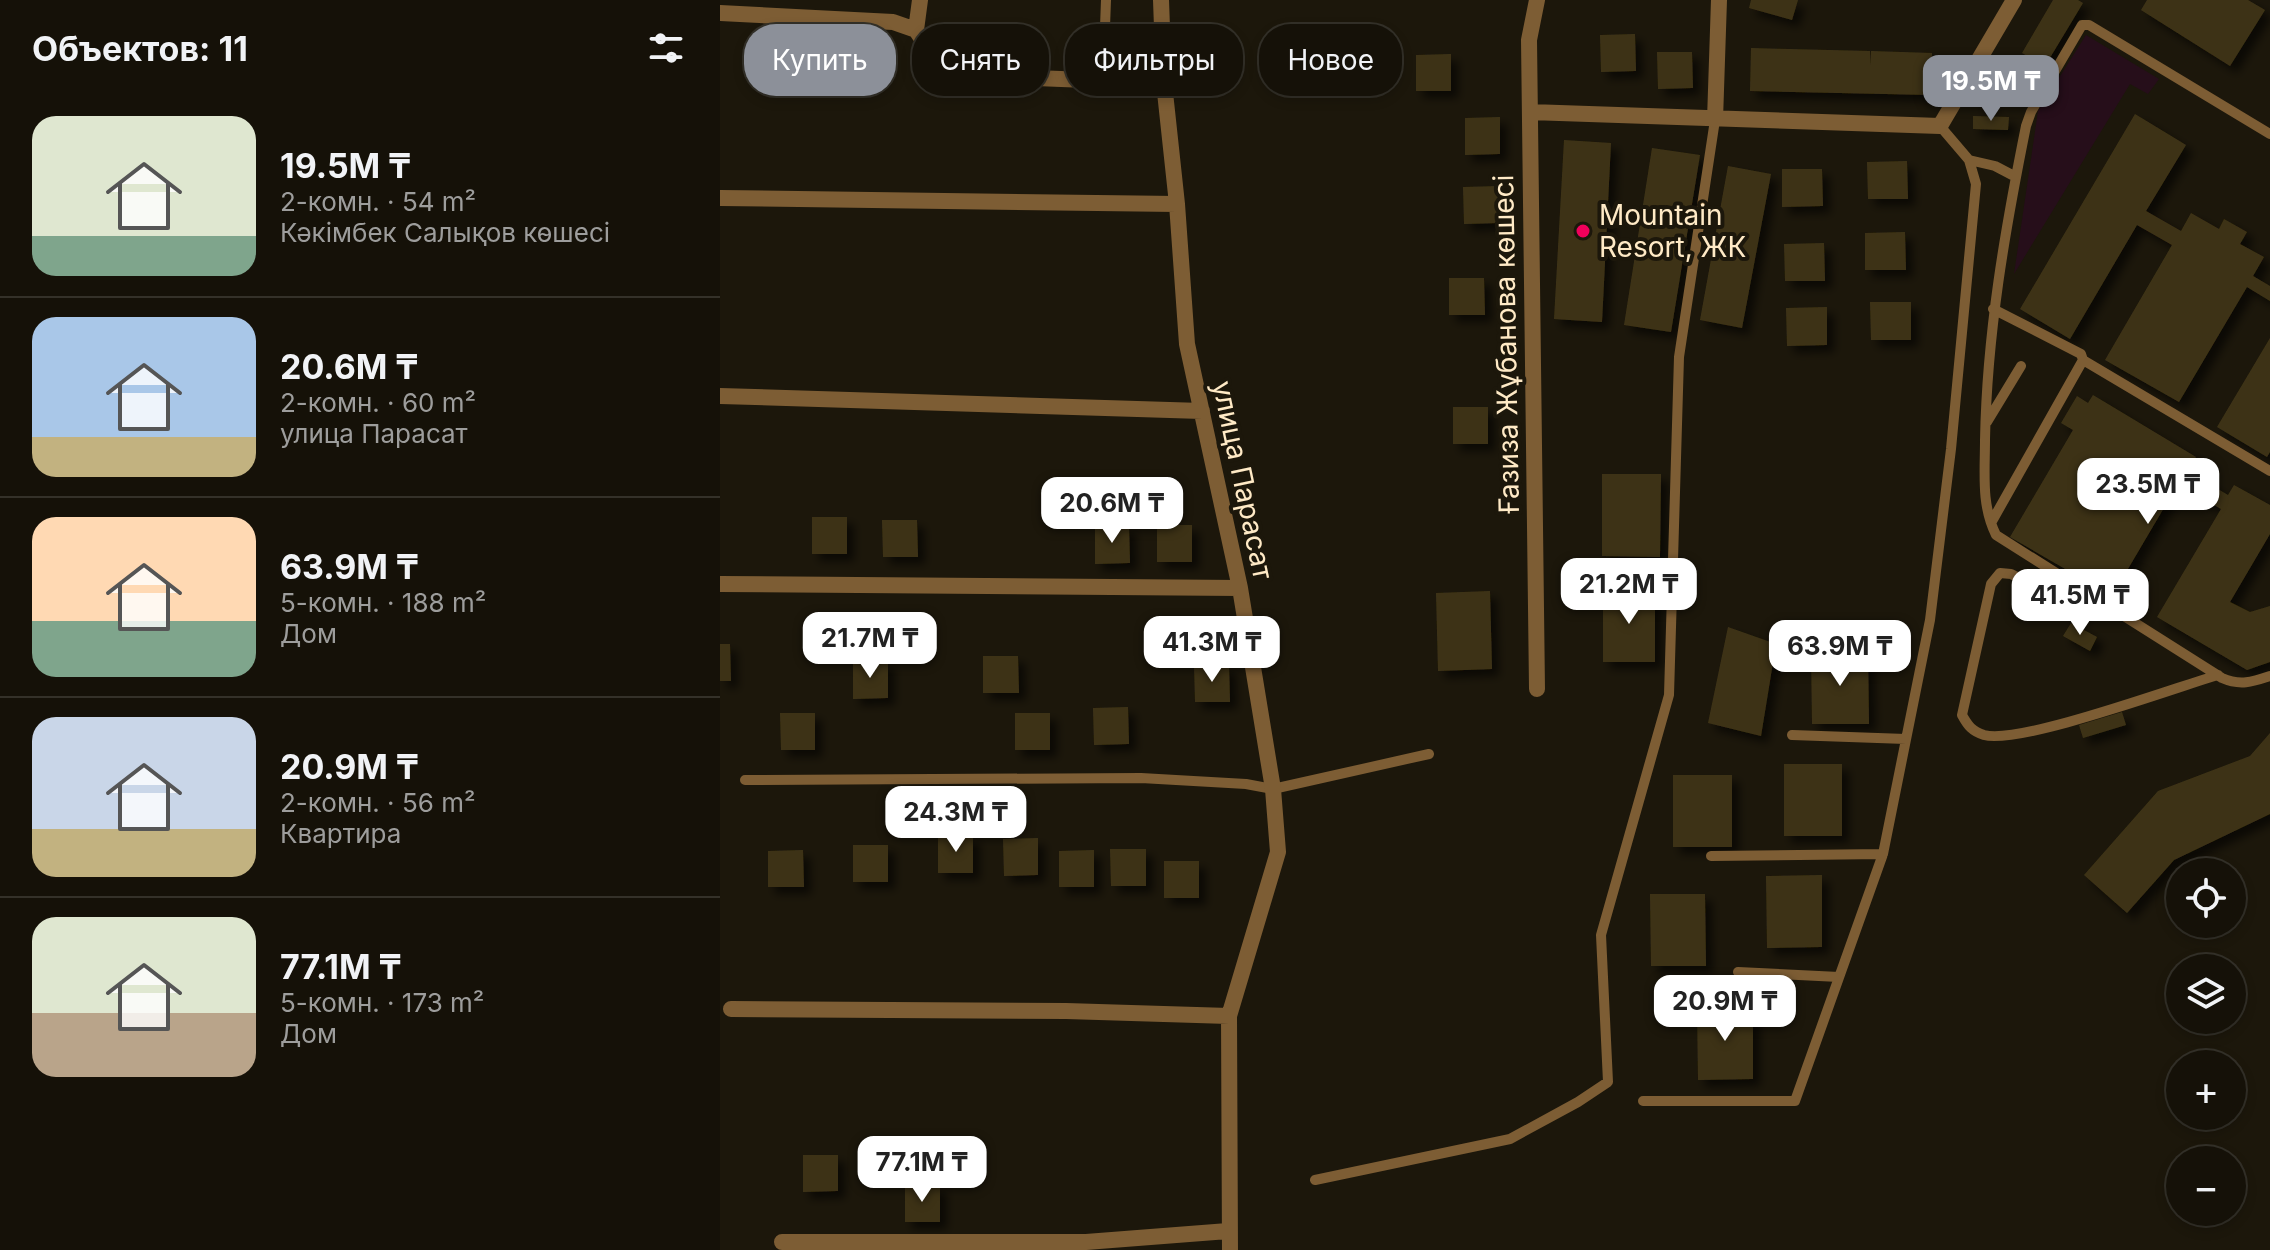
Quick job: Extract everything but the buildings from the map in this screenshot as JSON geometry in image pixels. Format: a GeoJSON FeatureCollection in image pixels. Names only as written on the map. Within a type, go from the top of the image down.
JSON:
{"type":"FeatureCollection","features":[{"type":"Feature","properties":{"kind":"street"},"geometry":{"type":"LineString","coordinates":[[917,24],[920,0]]}},
{"type":"Feature","properties":{"kind":"street","name":"улица Парасат"},"geometry":{"type":"LineString","coordinates":[[1161,0],[1162,24]]}},
{"type":"Feature","properties":{"kind":"street","name":"Ғазиза Жұбанова көшесі"},"geometry":{"type":"LineString","coordinates":[[1537,0],[1529,40],[1537,689]]}},
{"type":"Feature","properties":{"kind":"street"},"geometry":{"type":"LineString","coordinates":[[1715,120],[1719,0]]}},
{"type":"Feature","properties":{"kind":"street"},"geometry":{"type":"LineString","coordinates":[[1530,112],[1940,126],[2014,0]]}},
{"type":"Feature","properties":{"kind":"street"},"geometry":{"type":"LineString","coordinates":[[720,13],[893,22],[912,29]]}},
{"type":"Feature","properties":{"kind":"street","name":"улица Парасат"},"geometry":{"type":"LineString","coordinates":[[1165,96],[1187,344],[1240,588],[1273,789],[1278,852],[1229,1016],[1230,1250]]}},
{"type":"Feature","properties":{"kind":"street"},"geometry":{"type":"LineString","coordinates":[[720,198],[1177,204]]}},
{"type":"Feature","properties":{"kind":"street"},"geometry":{"type":"LineString","coordinates":[[720,396],[1202,411]]}},
{"type":"Feature","properties":{"kind":"street"},"geometry":{"type":"LineString","coordinates":[[720,584],[1240,588]]}},
{"type":"Feature","properties":{"kind":"street"},"geometry":{"type":"LineString","coordinates":[[731,1009],[1066,1011],[1229,1016]]}},
{"type":"Feature","properties":{"kind":"street"},"geometry":{"type":"LineString","coordinates":[[782,1242],[1086,1242],[1228,1231]]}},
{"type":"Feature","properties":{"kind":"lane"},"geometry":{"type":"LineString","coordinates":[[1105,24],[1106,0]]}},
{"type":"Feature","properties":{"kind":"lane"},"geometry":{"type":"LineString","coordinates":[[2270,134],[2089,25],[2082,25],[2031,112],[2016,177],[1993,309],[1986,380],[1985,504],[1996,535],[2218,675],[2234,684],[2251,683],[2270,676]]}},
{"type":"Feature","properties":{"kind":"lane"},"geometry":{"type":"LineString","coordinates":[[1315,1180],[1510,1139],[1608,1082],[1601,935],[1669,695],[1679,357],[1715,120]]}},
{"type":"Feature","properties":{"kind":"lane"},"geometry":{"type":"LineString","coordinates":[[1643,1101],[1795,1101],[1883,854],[1930,620],[1951,449],[1976,184],[1969,160],[1940,126]]}},
{"type":"Feature","properties":{"kind":"lane"},"geometry":{"type":"LineString","coordinates":[[1969,160],[1995,166],[2016,177]]}},
{"type":"Feature","properties":{"kind":"lane"},"geometry":{"type":"LineString","coordinates":[[1993,309],[2081,354],[2083,360],[2270,471]]}},
{"type":"Feature","properties":{"kind":"lane"},"geometry":{"type":"LineString","coordinates":[[1991,523],[2083,360]]}},
{"type":"Feature","properties":{"kind":"lane"},"geometry":{"type":"LineString","coordinates":[[1986,424],[2021,366]]}},
{"type":"Feature","properties":{"kind":"lane"},"geometry":{"type":"LineString","coordinates":[[2061,576],[2051,594],[2011,574],[2000,573],[1991,584],[1962,715],[1969,729],[1987,736],[2029,733],[2218,675]]}},
{"type":"Feature","properties":{"kind":"lane"},"geometry":{"type":"LineString","coordinates":[[1792,735],[1906,739]]}},
{"type":"Feature","properties":{"kind":"lane"},"geometry":{"type":"LineString","coordinates":[[745,780],[1141,778],[1246,784],[1273,789],[1429,754]]}},
{"type":"Feature","properties":{"kind":"lane"},"geometry":{"type":"LineString","coordinates":[[1711,856],[1883,854]]}},
{"type":"Feature","properties":{"kind":"lane"},"geometry":{"type":"LineString","coordinates":[[1738,972],[1839,977]]}},
{"type":"Feature","properties":{"kind":"shaded area"},"geometry":{"type":"Polygon","coordinates":[[[2086,35],[2159,79],[2148,94],[2130,84],[2014,274],[2038,111],[2086,35]]]}},
{"type":"Feature","properties":{"kind":"place","name":"Mountain Resort, ЖК"},"geometry":{"type":"Point","coordinates":[1583,231]}}]}
